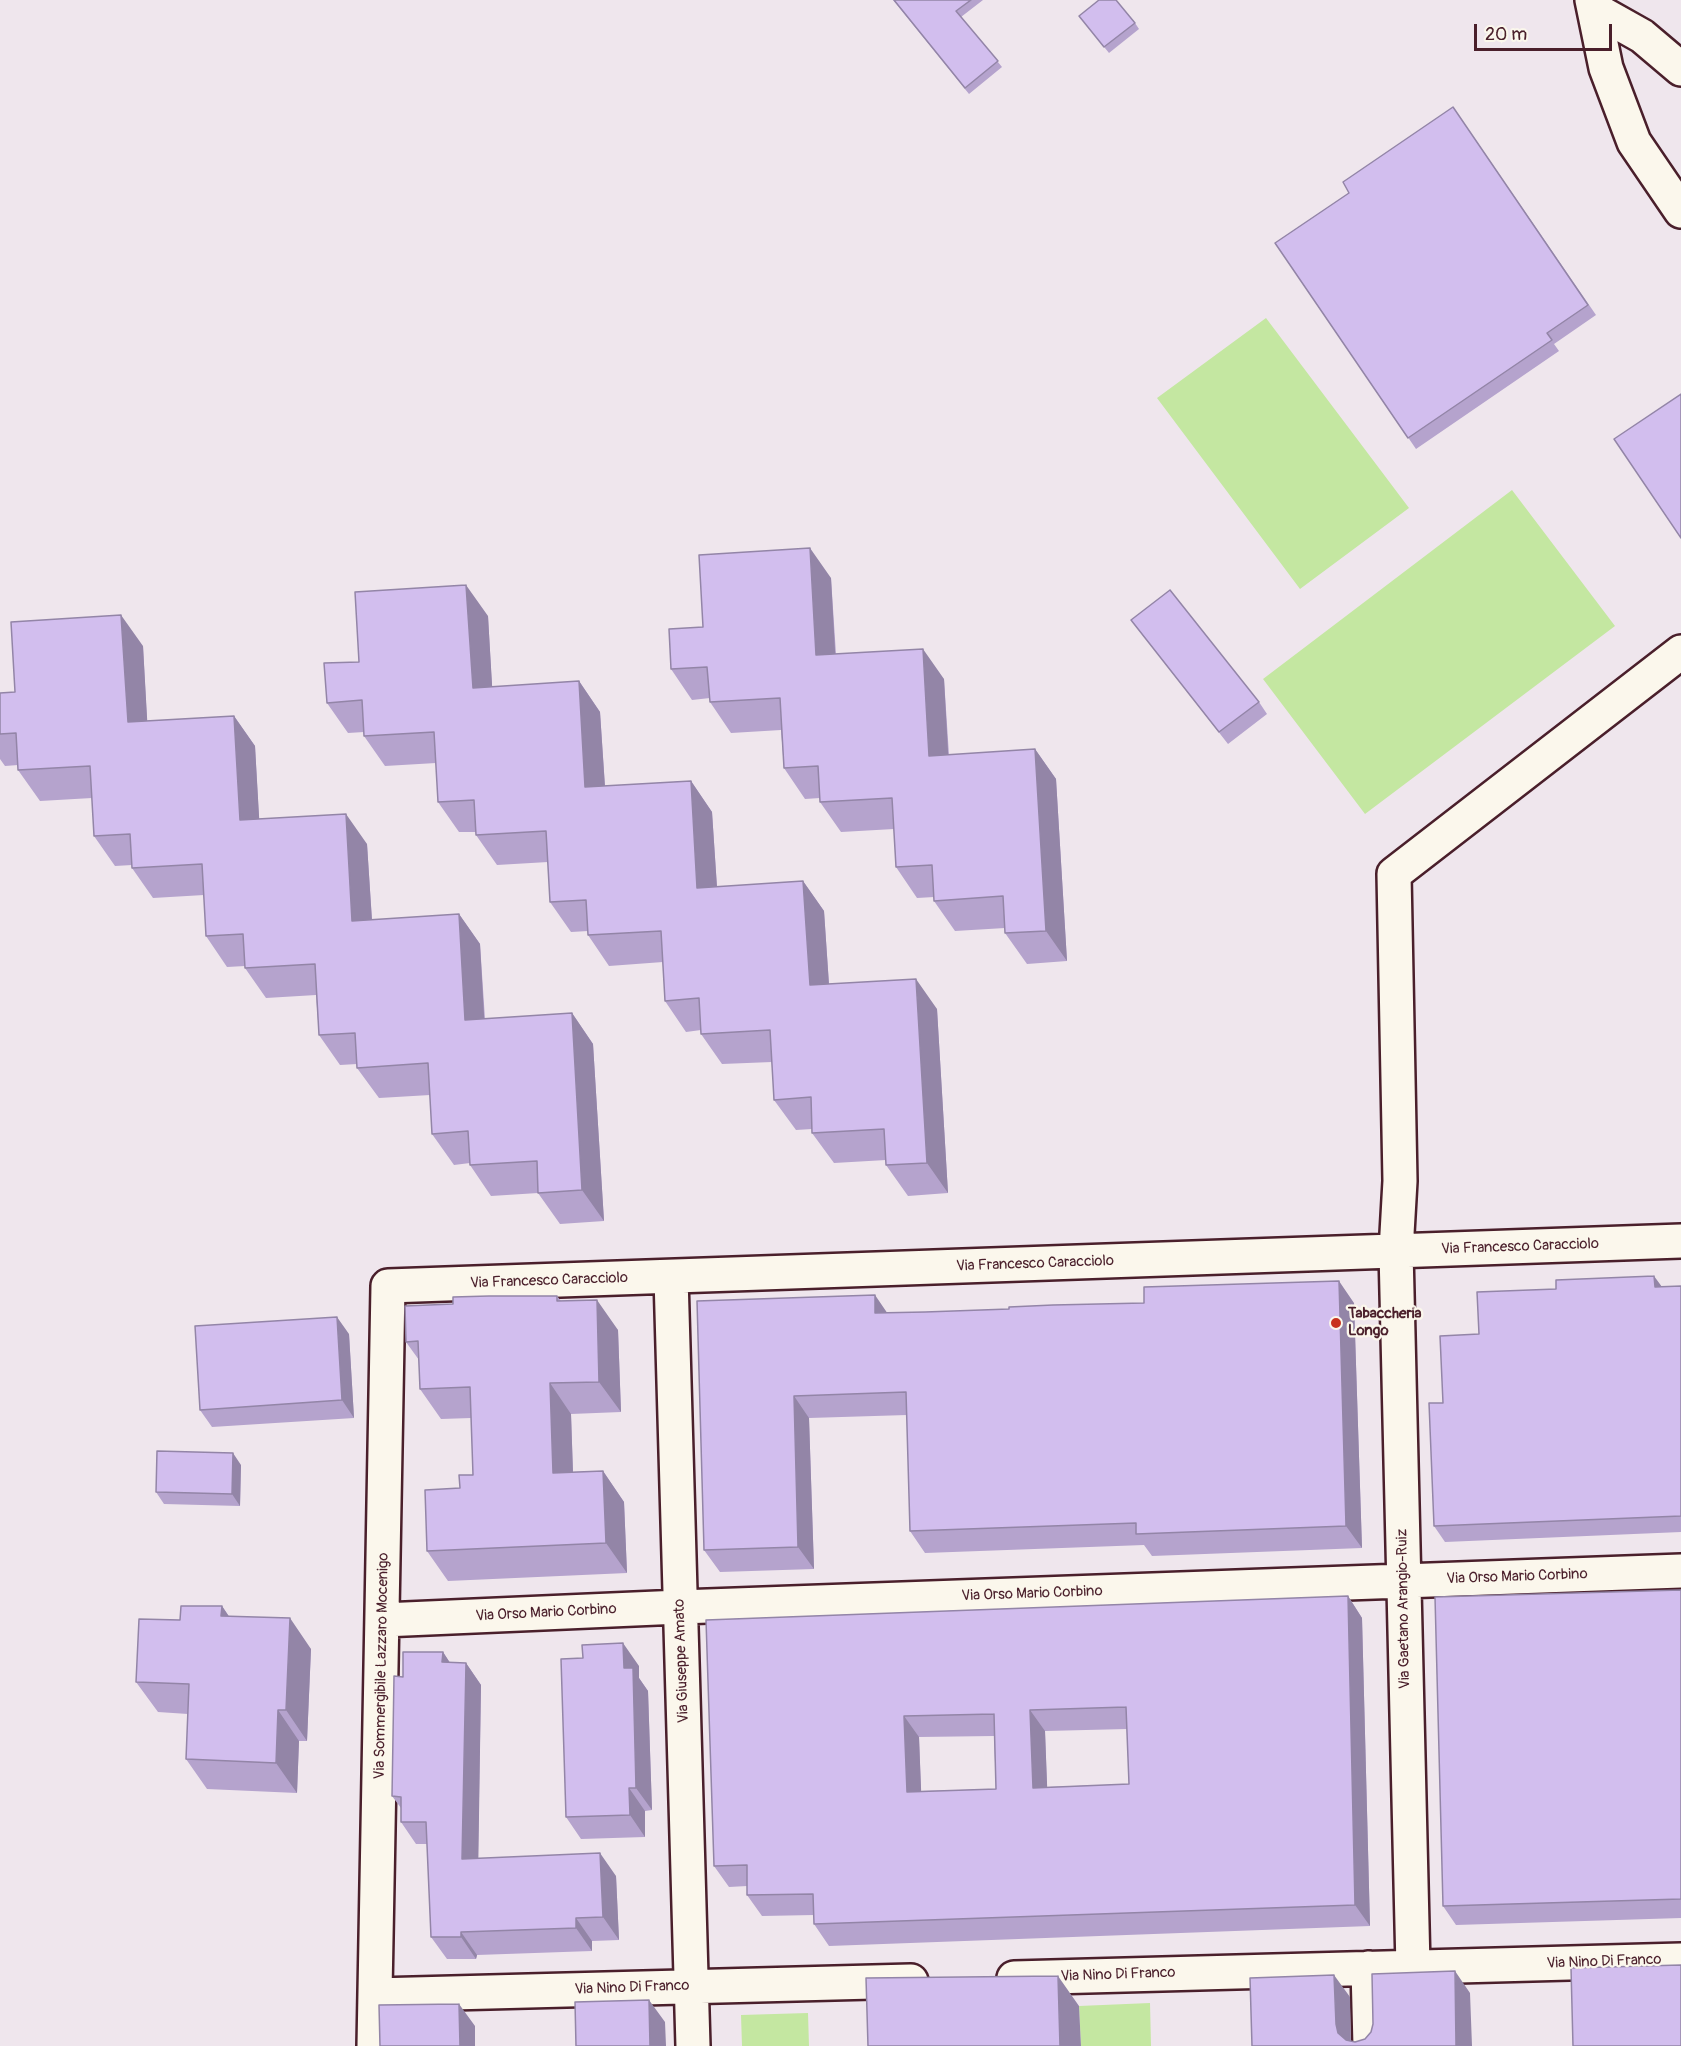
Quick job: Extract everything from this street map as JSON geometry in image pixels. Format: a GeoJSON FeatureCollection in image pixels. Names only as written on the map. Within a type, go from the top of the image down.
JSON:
{"type":"FeatureCollection","features":[{"type":"Feature","properties":{"kind":"street"},"geometry":{"type":"LineString","coordinates":[[1593,5],[1642,36],[1681,69]]}},
{"type":"Feature","properties":{"kind":"street"},"geometry":{"type":"LineString","coordinates":[[1593,5],[1606,68],[1634,142],[1681,211]]}},
{"type":"Feature","properties":{"kind":"street","name":"Via Gaetano Arangio-Ruiz"},"geometry":{"type":"LineString","coordinates":[[1413,1967],[1396,1251],[1400,1180],[1394,874],[1681,652]]}},
{"type":"Feature","properties":{"kind":"street","name":"Via Francesco Caracciolo"},"geometry":{"type":"LineString","coordinates":[[388,1286],[1681,1241]]}},
{"type":"Feature","properties":{"kind":"street","name":"Via Giuseppe Amato"},"geometry":{"type":"LineString","coordinates":[[671,1276],[693,2046]]}},
{"type":"Feature","properties":{"kind":"street","name":"Via Sommergibile Lazzaro Mocenigo"},"geometry":{"type":"LineString","coordinates":[[374,2046],[388,1286]]}},
{"type":"Feature","properties":{"kind":"street","name":"Via Orso Mario Corbino"},"geometry":{"type":"LineString","coordinates":[[383,1620],[1681,1571]]}},
{"type":"Feature","properties":{"kind":"street","name":"Via Nino Di Franco"},"geometry":{"type":"LineString","coordinates":[[988,1979],[1681,1960]]}},
{"type":"Feature","properties":{"kind":"street"},"geometry":{"type":"LineString","coordinates":[[1368,1968],[1370,2046]]}},
{"type":"Feature","properties":{"kind":"street","name":"Via Nino Di Franco"},"geometry":{"type":"LineString","coordinates":[[375,1995],[940,1980]]}},
{"type":"Feature","properties":{"kind":"green space"},"geometry":{"type":"Polygon","coordinates":[[[1266,318],[1409,508],[1300,589],[1157,398],[1266,318]]]}},
{"type":"Feature","properties":{"kind":"green space"},"geometry":{"type":"Polygon","coordinates":[[[1512,490],[1615,626],[1365,814],[1263,679],[1512,490]]]}},
{"type":"Feature","properties":{"kind":"green space"},"geometry":{"type":"Polygon","coordinates":[[[1150,2003],[1151,2046],[1081,2046],[1079,2006],[1150,2003]]]}},
{"type":"Feature","properties":{"kind":"green space"},"geometry":{"type":"Polygon","coordinates":[[[808,2013],[809,2046],[742,2046],[741,2015],[808,2013]]]}},
{"type":"Feature","properties":{"kind":"building"},"geometry":{"type":"Polygon","coordinates":[[[894,0],[971,0],[956,11],[998,61],[965,88],[894,0]]]}},
{"type":"Feature","properties":{"kind":"building"},"geometry":{"type":"Polygon","coordinates":[[[1099,0],[1116,0],[1135,23],[1104,47],[1079,16],[1099,0]]]}},
{"type":"Feature","properties":{"kind":"building"},"geometry":{"type":"Polygon","coordinates":[[[1453,107],[1588,305],[1547,333],[1552,340],[1408,438],[1275,243],[1349,193],[1343,182],[1453,107]]]}},
{"type":"Feature","properties":{"kind":"building"},"geometry":{"type":"Polygon","coordinates":[[[1681,394],[1681,538],[1614,439],[1681,394]]]}},
{"type":"Feature","properties":{"kind":"building"},"geometry":{"type":"Polygon","coordinates":[[[810,548],[816,655],[923,649],[929,756],[1035,749],[1046,931],[1005,933],[1003,896],[934,901],[932,865],[896,867],[892,798],[820,802],[818,766],[784,768],[780,698],[710,702],[707,667],[671,669],[669,629],[703,627],[699,555],[810,548]]]}},
{"type":"Feature","properties":{"kind":"building"},"geometry":{"type":"Polygon","coordinates":[[[466,585],[473,688],[579,681],[585,787],[691,781],[697,888],[803,881],[810,985],[916,979],[927,1163],[886,1165],[884,1129],[812,1133],[811,1097],[774,1100],[770,1030],[701,1034],[699,998],[665,1001],[661,931],[588,935],[586,900],[550,902],[546,831],[476,835],[474,800],[438,802],[434,732],[364,736],[362,700],[327,703],[324,663],[359,662],[355,592],[466,585]]]}},
{"type":"Feature","properties":{"kind":"building"},"geometry":{"type":"Polygon","coordinates":[[[1170,590],[1259,702],[1219,732],[1131,620],[1170,590]]]}},
{"type":"Feature","properties":{"kind":"building"},"geometry":{"type":"Polygon","coordinates":[[[121,615],[128,722],[234,716],[240,820],[346,814],[352,921],[459,914],[465,1020],[572,1013],[582,1190],[538,1193],[537,1161],[470,1165],[468,1131],[432,1134],[428,1063],[357,1068],[355,1033],[319,1035],[315,964],[245,968],[243,934],[206,936],[202,864],[132,868],[130,834],[94,836],[90,766],[18,770],[16,733],[0,734],[0,693],[15,692],[11,622],[121,615]]]}},
{"type":"Feature","properties":{"kind":"building"},"geometry":{"type":"Polygon","coordinates":[[[1654,1276],[1655,1287],[1681,1286],[1681,1516],[1434,1526],[1429,1403],[1443,1403],[1440,1336],[1479,1334],[1477,1292],[1556,1289],[1556,1280],[1654,1276]]]}},
{"type":"Feature","properties":{"kind":"building"},"geometry":{"type":"Polygon","coordinates":[[[1339,1281],[1346,1526],[1136,1534],[1136,1523],[910,1531],[906,1392],[794,1396],[798,1547],[704,1550],[697,1301],[875,1295],[875,1313],[925,1312],[1144,1303],[1144,1287],[1339,1281]]]}},
{"type":"Feature","properties":{"kind":"building"},"geometry":{"type":"Polygon","coordinates":[[[557,1296],[557,1301],[597,1300],[599,1382],[550,1383],[553,1473],[603,1471],[606,1543],[427,1551],[425,1490],[460,1488],[459,1475],[473,1475],[470,1387],[420,1389],[418,1341],[406,1342],[405,1306],[453,1304],[453,1297],[557,1296]]]}},
{"type":"Feature","properties":{"kind":"building"},"geometry":{"type":"Polygon","coordinates":[[[337,1317],[342,1400],[200,1410],[195,1326],[337,1317]]]}},
{"type":"Feature","properties":{"kind":"building"},"geometry":{"type":"Polygon","coordinates":[[[157,1451],[233,1453],[232,1494],[156,1492],[157,1451]]]}},
{"type":"Feature","properties":{"kind":"building"},"geometry":{"type":"Polygon","coordinates":[[[1681,1590],[1681,1899],[1443,1906],[1435,1597],[1681,1590]]]}},
{"type":"Feature","properties":{"kind":"building"},"geometry":{"type":"Polygon","coordinates":[[[1348,1596],[1355,1905],[814,1924],[813,1894],[747,1895],[747,1865],[714,1866],[706,1620],[1348,1596]],[[1126,1707],[1030,1710],[1033,1788],[1129,1784],[1126,1707]],[[994,1714],[904,1716],[907,1792],[996,1789],[994,1714]]]}},
{"type":"Feature","properties":{"kind":"building"},"geometry":{"type":"Polygon","coordinates":[[[181,1606],[222,1606],[221,1616],[290,1618],[286,1710],[278,1710],[276,1763],[186,1759],[189,1684],[136,1682],[139,1619],[180,1620],[181,1606]]]}},
{"type":"Feature","properties":{"kind":"building"},"geometry":{"type":"Polygon","coordinates":[[[623,1643],[624,1668],[633,1668],[636,1788],[629,1788],[630,1815],[566,1817],[561,1659],[583,1658],[582,1645],[623,1643]]]}},
{"type":"Feature","properties":{"kind":"building"},"geometry":{"type":"Polygon","coordinates":[[[403,1652],[443,1652],[442,1662],[466,1663],[462,1859],[600,1853],[603,1917],[576,1918],[576,1928],[461,1932],[461,1937],[431,1937],[426,1822],[401,1822],[401,1797],[392,1796],[394,1676],[403,1677],[403,1652]]]}},
{"type":"Feature","properties":{"kind":"building"},"geometry":{"type":"Polygon","coordinates":[[[1681,1965],[1681,2046],[1573,2046],[1571,1968],[1681,1965]]]}},
{"type":"Feature","properties":{"kind":"building"},"geometry":{"type":"Polygon","coordinates":[[[1455,1971],[1456,2046],[1252,2046],[1250,1978],[1334,1975],[1338,2033],[1346,2040],[1355,2042],[1365,2039],[1371,2032],[1373,2024],[1372,1974],[1455,1971]]]}},
{"type":"Feature","properties":{"kind":"building"},"geometry":{"type":"Polygon","coordinates":[[[1058,1976],[1060,2046],[868,2046],[866,1978],[1058,1976]]]}},
{"type":"Feature","properties":{"kind":"building"},"geometry":{"type":"Polygon","coordinates":[[[649,2000],[650,2046],[576,2046],[575,2002],[649,2000]]]}},
{"type":"Feature","properties":{"kind":"building"},"geometry":{"type":"Polygon","coordinates":[[[459,2004],[460,2046],[380,2046],[379,2005],[459,2004]]]}},
{"type":"Feature","properties":{"kind":"place","name":"Tabaccheria Longo"},"geometry":{"type":"Point","coordinates":[1336,1323]}}]}
